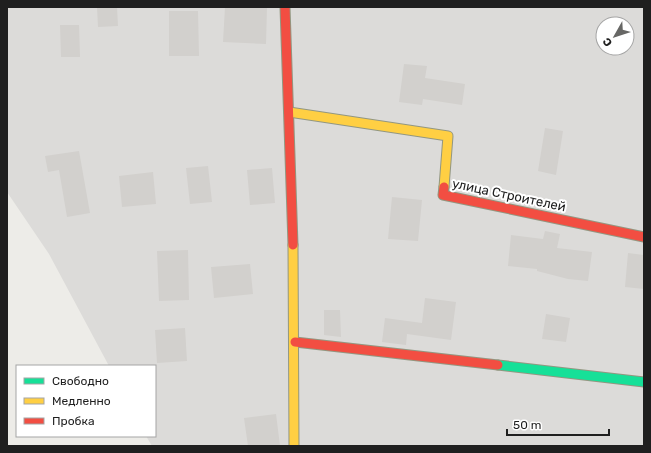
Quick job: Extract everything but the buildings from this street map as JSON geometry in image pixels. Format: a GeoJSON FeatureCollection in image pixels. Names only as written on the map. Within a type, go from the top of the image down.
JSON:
{"type":"FeatureCollection","features":[{"type":"Feature","properties":{"kind":"street"},"geometry":{"type":"LineString","coordinates":[[285,7],[295,342],[294,446]]}},
{"type":"Feature","properties":{"kind":"street","name":"улица Строителей"},"geometry":{"type":"LineString","coordinates":[[289,112],[448,136],[443,195],[644,237]]}},
{"type":"Feature","properties":{"kind":"street"},"geometry":{"type":"LineString","coordinates":[[295,342],[644,382]]}},
{"type":"Feature","properties":{"kind":"shaded area"},"geometry":{"type":"Polygon","coordinates":[[[7,7],[644,7],[644,446],[152,446],[147,437],[156,437],[156,365],[108,365],[49,254],[7,192],[7,7]]]}},
{"type":"Feature","properties":{"kind":"traffic: fast"},"geometry":{"type":"LineString","coordinates":[[498,365],[644,382]]}},
{"type":"Feature","properties":{"kind":"traffic: slow"},"geometry":{"type":"LineString","coordinates":[[289,112],[448,136],[444,187]]}},
{"type":"Feature","properties":{"kind":"traffic: slow"},"geometry":{"type":"LineString","coordinates":[[293,245],[294,446]]}},
{"type":"Feature","properties":{"kind":"traffic: jam"},"geometry":{"type":"LineString","coordinates":[[285,7],[293,245]]}},
{"type":"Feature","properties":{"kind":"traffic: jam"},"geometry":{"type":"LineString","coordinates":[[444,187],[443,195],[644,237]]}},
{"type":"Feature","properties":{"kind":"traffic: jam"},"geometry":{"type":"LineString","coordinates":[[295,342],[498,365]]}}]}
